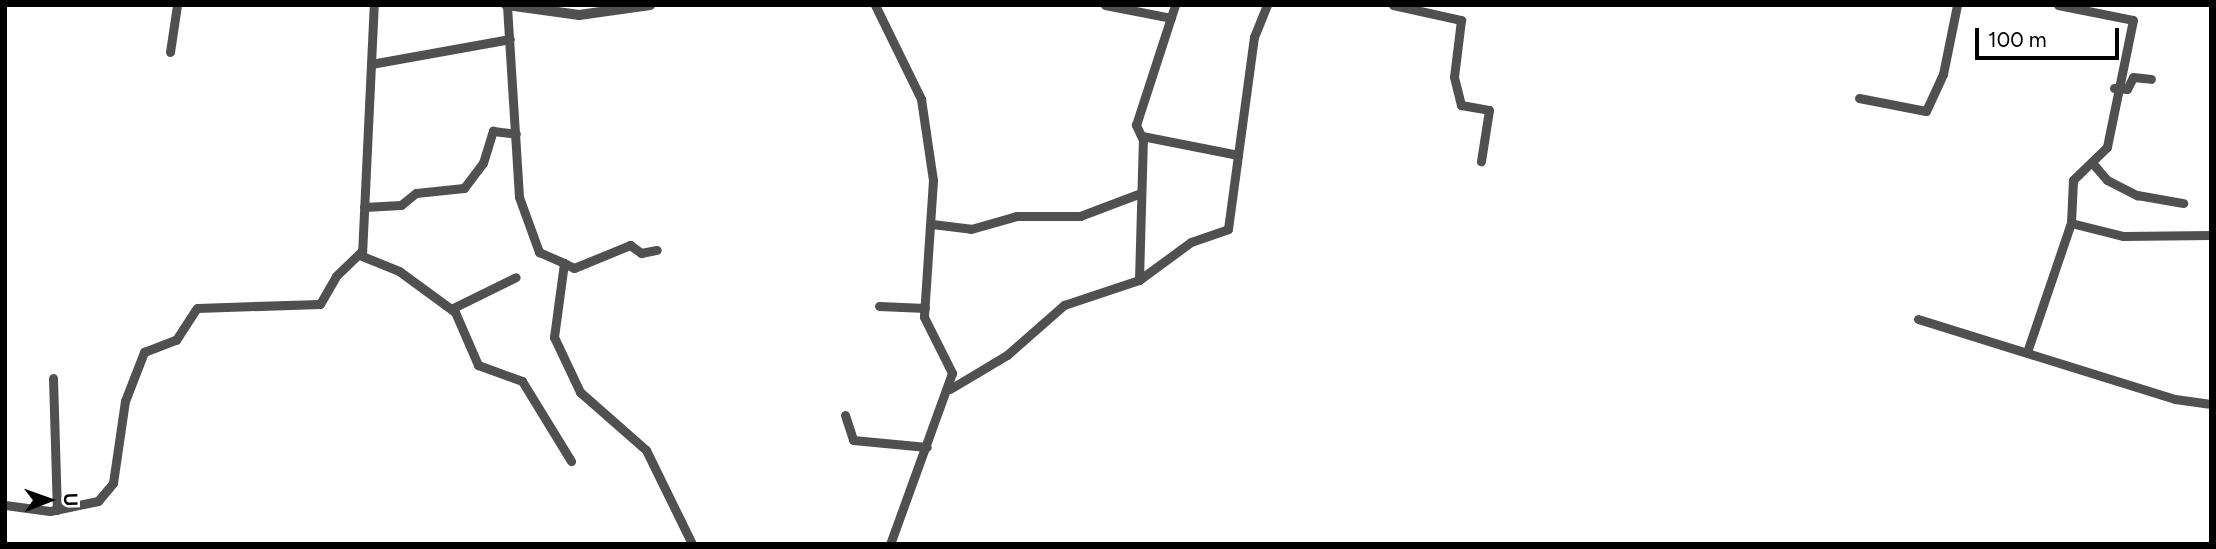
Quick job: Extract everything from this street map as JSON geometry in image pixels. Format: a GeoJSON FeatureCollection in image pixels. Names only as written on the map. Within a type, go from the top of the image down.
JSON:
{"type":"FeatureCollection","features":[{"type":"Feature","properties":{"kind":"street"},"geometry":{"type":"LineString","coordinates":[[170,52],[177,5]]}},
{"type":"Feature","properties":{"kind":"street"},"geometry":{"type":"LineString","coordinates":[[5,505],[57,510],[92,504],[109,491],[125,401],[144,352],[176,340],[197,308],[320,304],[340,271],[362,253],[374,5]]}},
{"type":"Feature","properties":{"kind":"street"},"geometry":{"type":"LineString","coordinates":[[650,5],[579,15],[506,6],[519,197],[539,252],[574,268],[630,245],[641,253],[657,250]]}},
{"type":"Feature","properties":{"kind":"street"},"geometry":{"type":"LineString","coordinates":[[875,5],[919,88],[933,180],[926,329],[952,373],[950,389],[890,544]]}},
{"type":"Feature","properties":{"kind":"street"},"geometry":{"type":"LineString","coordinates":[[1105,5],[1171,18]]}},
{"type":"Feature","properties":{"kind":"street"},"geometry":{"type":"LineString","coordinates":[[1139,280],[1142,136],[1136,125],[1175,5]]}},
{"type":"Feature","properties":{"kind":"street"},"geometry":{"type":"LineString","coordinates":[[950,389],[1007,355],[1064,305],[1139,280],[1191,242],[1228,229],[1254,37],[1267,5]]}},
{"type":"Feature","properties":{"kind":"street"},"geometry":{"type":"LineString","coordinates":[[1393,5],[1461,20],[1454,76],[1461,105],[1489,110],[1482,161]]}},
{"type":"Feature","properties":{"kind":"street"},"geometry":{"type":"LineString","coordinates":[[1859,98],[1926,111],[1943,74],[1957,5]]}},
{"type":"Feature","properties":{"kind":"street"},"geometry":{"type":"LineString","coordinates":[[2027,352],[2071,223],[2072,183],[2094,165],[2108,141],[2114,88],[2133,19],[2064,6]]}},
{"type":"Feature","properties":{"kind":"street"},"geometry":{"type":"LineString","coordinates":[[371,64],[510,39]]}},
{"type":"Feature","properties":{"kind":"street"},"geometry":{"type":"LineString","coordinates":[[2114,88],[2127,89],[2133,77],[2151,79]]}},
{"type":"Feature","properties":{"kind":"street"},"geometry":{"type":"LineString","coordinates":[[364,207],[401,205],[416,193],[464,188],[483,163],[494,131],[516,134]]}},
{"type":"Feature","properties":{"kind":"street"},"geometry":{"type":"LineString","coordinates":[[1142,136],[1238,155]]}},
{"type":"Feature","properties":{"kind":"street"},"geometry":{"type":"LineString","coordinates":[[2094,165],[2107,180],[2137,195],[2183,203]]}},
{"type":"Feature","properties":{"kind":"street"},"geometry":{"type":"LineString","coordinates":[[932,224],[971,229],[1017,216],[1080,216],[1141,193]]}},
{"type":"Feature","properties":{"kind":"street"},"geometry":{"type":"LineString","coordinates":[[2071,223],[2123,236],[2211,235]]}},
{"type":"Feature","properties":{"kind":"street"},"geometry":{"type":"LineString","coordinates":[[362,253],[399,271],[451,309],[478,365],[523,381],[571,461]]}},
{"type":"Feature","properties":{"kind":"street"},"geometry":{"type":"LineString","coordinates":[[564,263],[552,321],[564,366],[580,392],[640,442],[692,544]]}},
{"type":"Feature","properties":{"kind":"street"},"geometry":{"type":"LineString","coordinates":[[451,309],[516,277]]}},
{"type":"Feature","properties":{"kind":"street"},"geometry":{"type":"LineString","coordinates":[[878,306],[925,308]]}},
{"type":"Feature","properties":{"kind":"street"},"geometry":{"type":"LineString","coordinates":[[1918,319],[2175,399],[2211,404]]}},
{"type":"Feature","properties":{"kind":"street"},"geometry":{"type":"LineString","coordinates":[[53,379],[57,510]]}},
{"type":"Feature","properties":{"kind":"street"},"geometry":{"type":"LineString","coordinates":[[845,415],[853,440],[927,447]]}}]}
